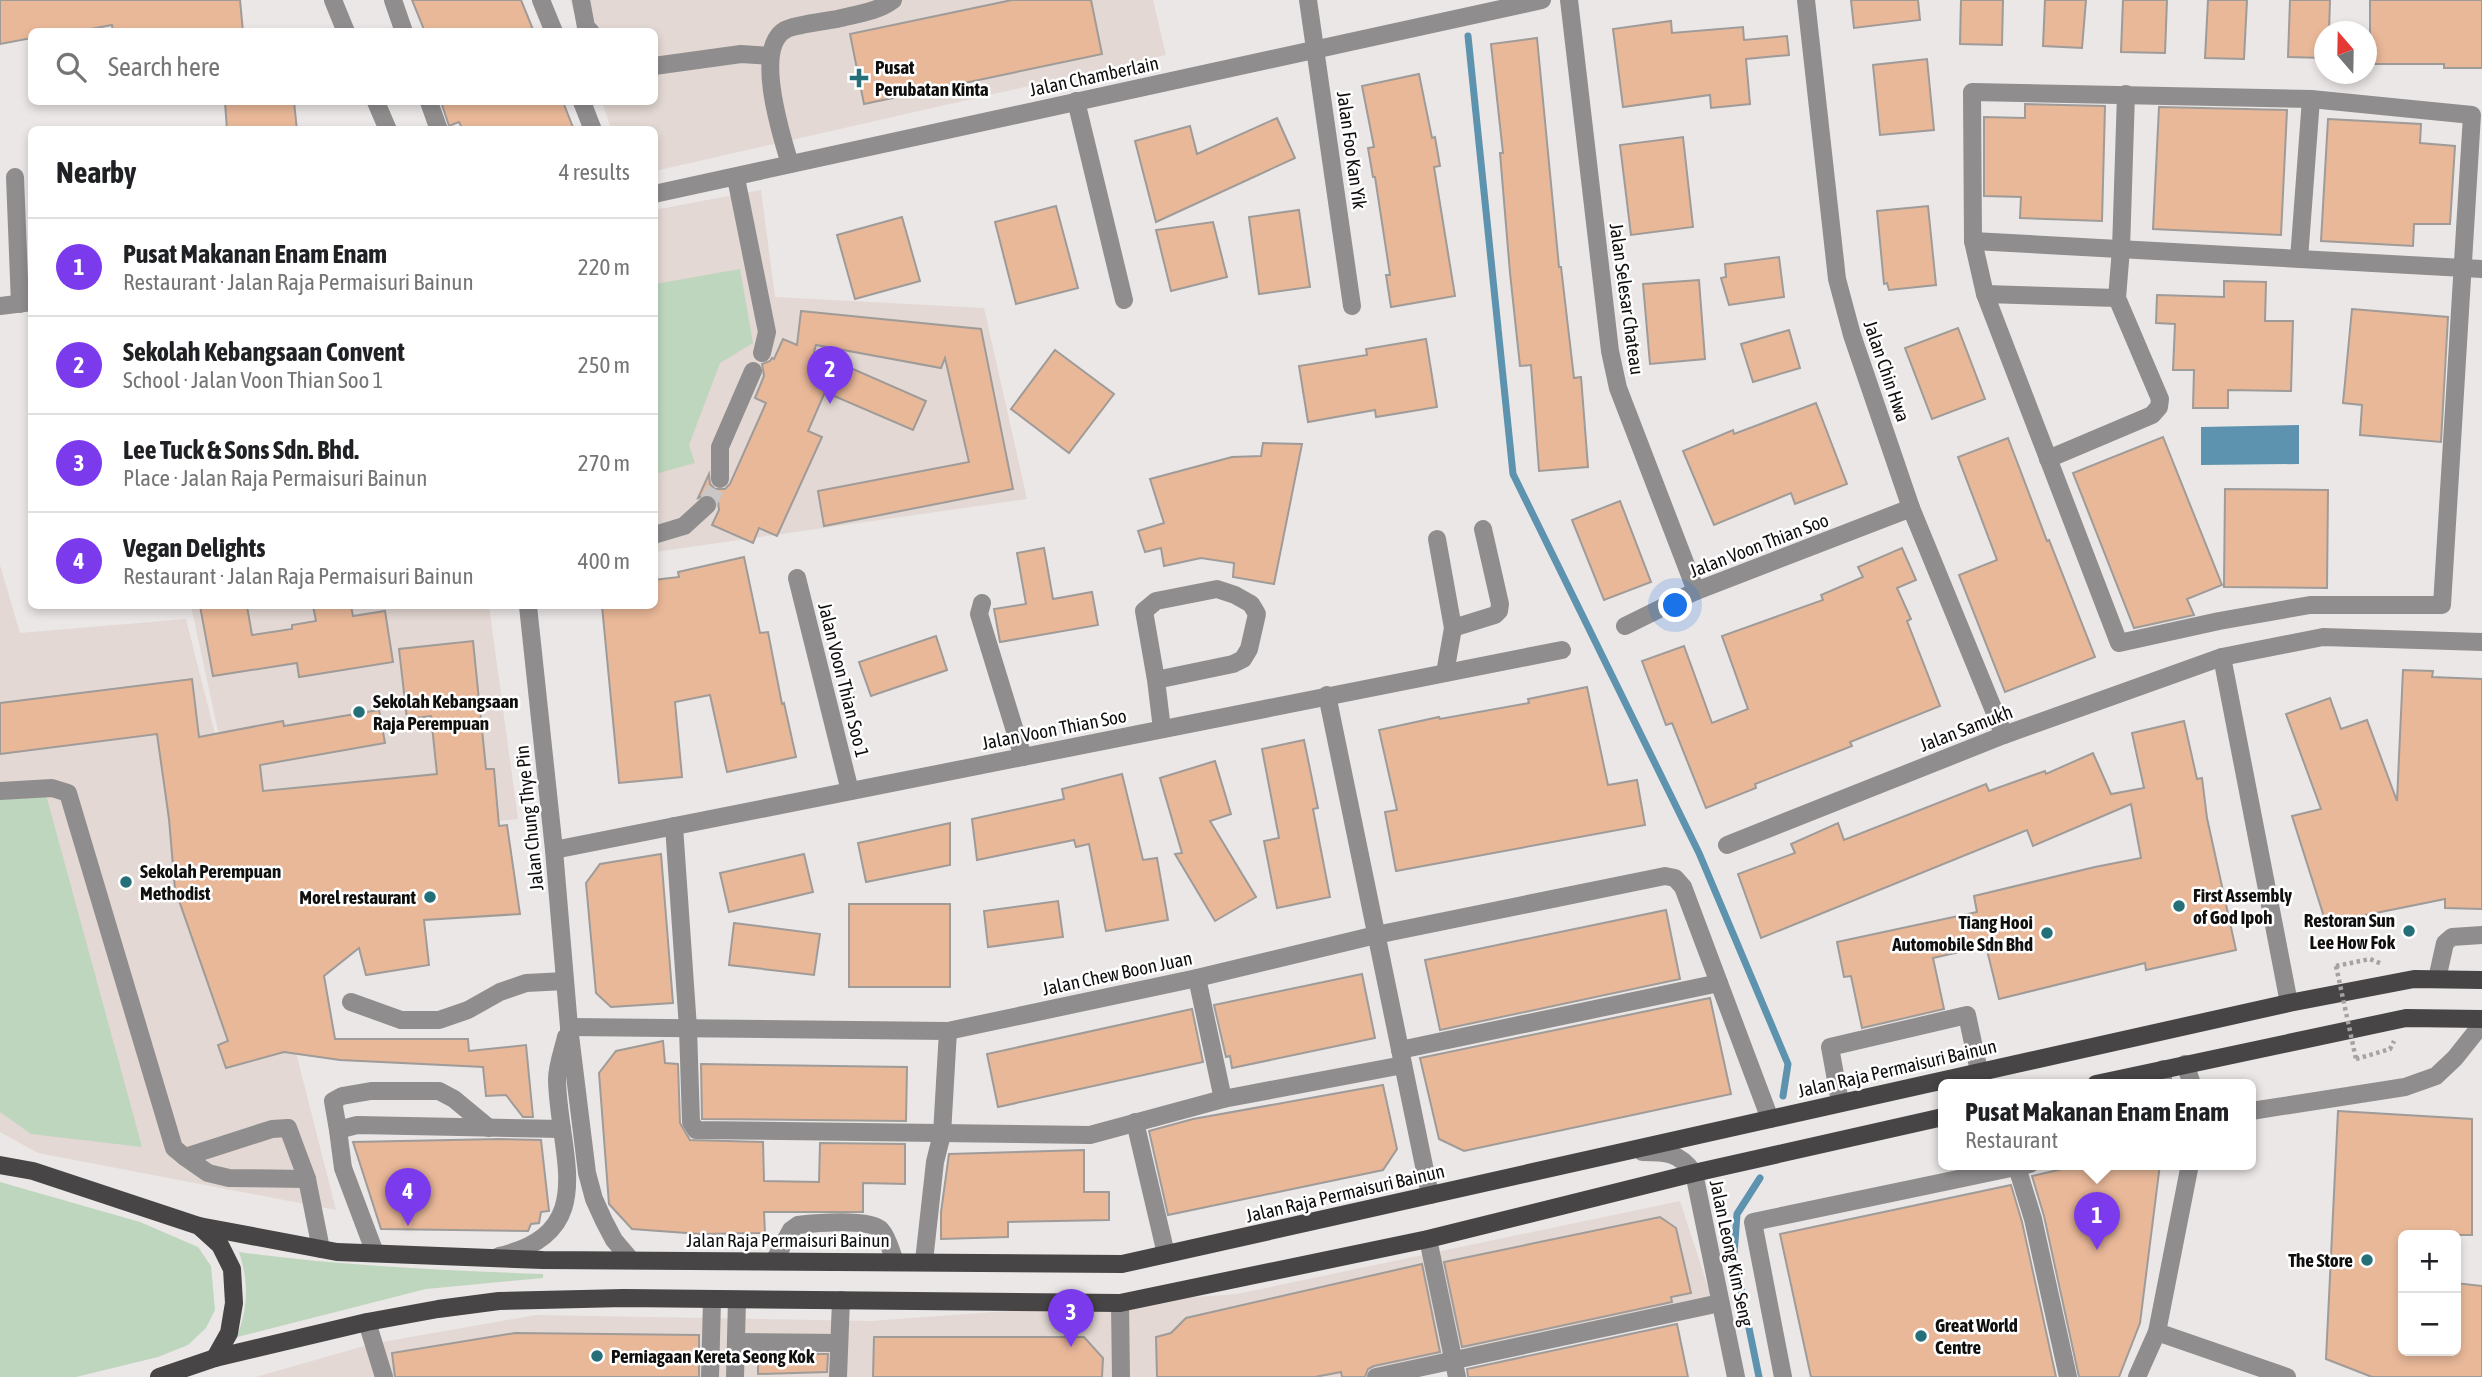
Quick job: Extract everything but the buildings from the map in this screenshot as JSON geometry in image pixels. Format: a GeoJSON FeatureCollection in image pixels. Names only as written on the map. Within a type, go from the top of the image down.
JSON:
{"type":"FeatureCollection","features":[{"type":"Feature","properties":{"kind":"main road","name":"Jalan Raja Permaisuri Bainun"},"geometry":{"type":"LineString","coordinates":[[1940,1079],[2289,1003],[2414,979],[2482,980]]}},
{"type":"Feature","properties":{"kind":"main road"},"geometry":{"type":"LineString","coordinates":[[2138,1079],[2163,1076],[2185,1064],[2406,1018],[2482,1022]]}},
{"type":"Feature","properties":{"kind":"main road","name":"Jalan Raja Permaisuri Bainun"},"geometry":{"type":"LineString","coordinates":[[33,1171],[199,1226],[337,1252],[493,1258],[1122,1264],[1938,1079]]}},
{"type":"Feature","properties":{"kind":"main road"},"geometry":{"type":"LineString","coordinates":[[159,1377],[215,1358],[368,1322],[499,1301],[624,1298],[1120,1303],[1428,1239],[1694,1173],[1938,1118]]}},
{"type":"Feature","properties":{"kind":"main road"},"geometry":{"type":"LineString","coordinates":[[0,1152],[33,1171]]}},
{"type":"Feature","properties":{"kind":"main road"},"geometry":{"type":"LineString","coordinates":[[0,1164],[33,1171]]}},
{"type":"Feature","properties":{"kind":"main road"},"geometry":{"type":"LineString","coordinates":[[199,1226],[220,1245],[232,1269],[234,1303],[229,1333],[215,1358]]}},
{"type":"Feature","properties":{"kind":"street"},"geometry":{"type":"LineString","coordinates":[[333,0],[344,28]]}},
{"type":"Feature","properties":{"kind":"street"},"geometry":{"type":"LineString","coordinates":[[393,0],[403,28]]}},
{"type":"Feature","properties":{"kind":"street"},"geometry":{"type":"LineString","coordinates":[[541,0],[552,28]]}},
{"type":"Feature","properties":{"kind":"street"},"geometry":{"type":"LineString","coordinates":[[581,0],[587,28]]}},
{"type":"Feature","properties":{"kind":"street"},"geometry":{"type":"LineString","coordinates":[[790,164],[774,111],[770,56],[775,42],[784,30],[868,12],[893,0]]}},
{"type":"Feature","properties":{"kind":"street","name":"Jalan Foo Kan Yik"},"geometry":{"type":"LineString","coordinates":[[1308,0],[1352,306]]}},
{"type":"Feature","properties":{"kind":"street","name":"Jalan Chamberlain"},"geometry":{"type":"LineString","coordinates":[[658,193],[1542,0]]}},
{"type":"Feature","properties":{"kind":"street","name":"Jalan Selesar Chateau"},"geometry":{"type":"LineString","coordinates":[[1569,0],[1610,351],[1618,388],[1696,592]]}},
{"type":"Feature","properties":{"kind":"street","name":"Jalan Chin Hwa"},"geometry":{"type":"LineString","coordinates":[[1806,0],[1837,279],[1852,335],[1911,508],[2004,735]]}},
{"type":"Feature","properties":{"kind":"street"},"geometry":{"type":"LineString","coordinates":[[658,65],[741,54],[770,56]]}},
{"type":"Feature","properties":{"kind":"street"},"geometry":{"type":"LineString","coordinates":[[1972,92],[2311,99],[2472,115],[2442,605],[2310,605],[2119,643],[1985,294],[1973,241],[1972,92]]}},
{"type":"Feature","properties":{"kind":"street"},"geometry":{"type":"LineString","coordinates":[[2048,459],[2152,415],[2159,407],[2160,399],[2117,298],[2126,94]]}},
{"type":"Feature","properties":{"kind":"street"},"geometry":{"type":"LineString","coordinates":[[2299,259],[2311,99]]}},
{"type":"Feature","properties":{"kind":"street"},"geometry":{"type":"LineString","coordinates":[[1076,102],[1124,300]]}},
{"type":"Feature","properties":{"kind":"street"},"geometry":{"type":"LineString","coordinates":[[377,105],[386,126]]}},
{"type":"Feature","properties":{"kind":"street"},"geometry":{"type":"LineString","coordinates":[[430,105],[438,126]]}},
{"type":"Feature","properties":{"kind":"street"},"geometry":{"type":"LineString","coordinates":[[583,105],[591,126]]}},
{"type":"Feature","properties":{"kind":"street"},"geometry":{"type":"LineString","coordinates":[[0,306],[26,303],[15,177]]}},
{"type":"Feature","properties":{"kind":"street"},"geometry":{"type":"LineString","coordinates":[[736,178],[767,332],[762,353]]}},
{"type":"Feature","properties":{"kind":"street"},"geometry":{"type":"LineString","coordinates":[[1973,241],[2482,269]]}},
{"type":"Feature","properties":{"kind":"street"},"geometry":{"type":"LineString","coordinates":[[1985,294],[2117,298]]}},
{"type":"Feature","properties":{"kind":"street"},"geometry":{"type":"LineString","coordinates":[[720,480],[720,447],[753,371]]}},
{"type":"Feature","properties":{"kind":"street"},"geometry":{"type":"LineString","coordinates":[[658,534],[684,526],[708,505]]}},
{"type":"Feature","properties":{"kind":"street","name":"Jalan Voon Thian Soo"},"geometry":{"type":"LineString","coordinates":[[1625,626],[1696,592],[1911,508]]}},
{"type":"Feature","properties":{"kind":"street"},"geometry":{"type":"LineString","coordinates":[[1452,628],[1495,615],[1499,611],[1500,604],[1483,529]]}},
{"type":"Feature","properties":{"kind":"street"},"geometry":{"type":"LineString","coordinates":[[1437,539],[1452,628],[1445,673]]}},
{"type":"Feature","properties":{"kind":"street","name":"Jalan Voon Thian Soo 1"},"geometry":{"type":"LineString","coordinates":[[797,578],[850,791]]}},
{"type":"Feature","properties":{"kind":"street"},"geometry":{"type":"LineString","coordinates":[[1156,680],[1243,659],[1250,649],[1257,614],[1251,604],[1217,589],[1148,605],[1144,611],[1162,729]]}},
{"type":"Feature","properties":{"kind":"street"},"geometry":{"type":"LineString","coordinates":[[982,603],[979,614],[1023,757]]}},
{"type":"Feature","properties":{"kind":"street","name":"Jalan Chung Thye Pin"},"geometry":{"type":"LineString","coordinates":[[528,609],[554,850],[569,1027],[587,1173],[604,1222],[614,1240],[631,1260]]}},
{"type":"Feature","properties":{"kind":"street","name":"Jalan Samukh"},"geometry":{"type":"LineString","coordinates":[[1727,845],[2004,735],[2222,657],[2323,636],[2482,642]]}},
{"type":"Feature","properties":{"kind":"street","name":"Jalan Voon Thian Soo"},"geometry":{"type":"LineString","coordinates":[[554,850],[1562,650]]}},
{"type":"Feature","properties":{"kind":"street"},"geometry":{"type":"LineString","coordinates":[[2222,657],[2289,1003]]}},
{"type":"Feature","properties":{"kind":"street"},"geometry":{"type":"LineString","coordinates":[[1327,695],[1430,1195]]}},
{"type":"Feature","properties":{"kind":"street"},"geometry":{"type":"LineString","coordinates":[[0,791],[52,788],[68,793],[174,1148],[208,1173],[229,1178],[307,1179]]}},
{"type":"Feature","properties":{"kind":"street"},"geometry":{"type":"LineString","coordinates":[[674,826],[688,1028],[691,1122],[696,1130],[1090,1135],[1223,1099],[1719,983],[1770,1119]]}},
{"type":"Feature","properties":{"kind":"street","name":"Jalan Chew Boon Juan"},"geometry":{"type":"LineString","coordinates":[[569,1027],[948,1031],[1197,978],[1377,935],[1665,876],[1675,878],[1683,887],[1719,983]]}},
{"type":"Feature","properties":{"kind":"street"},"geometry":{"type":"LineString","coordinates":[[2437,979],[2445,943],[2452,937],[2482,935]]}},
{"type":"Feature","properties":{"kind":"street"},"geometry":{"type":"LineString","coordinates":[[1197,978],[1223,1099]]}},
{"type":"Feature","properties":{"kind":"street"},"geometry":{"type":"LineString","coordinates":[[351,1002],[401,1020],[439,1020],[468,1010],[500,992],[526,983],[565,981]]}},
{"type":"Feature","properties":{"kind":"street"},"geometry":{"type":"LineString","coordinates":[[1840,1102],[1830,1047],[1967,1015],[1979,1070]]}},
{"type":"Feature","properties":{"kind":"street"},"geometry":{"type":"LineString","coordinates":[[2256,1110],[2405,1087],[2436,1076],[2455,1058],[2482,1022]]}},
{"type":"Feature","properties":{"kind":"street","name":"Jalan Chung Thye Pin"},"geometry":{"type":"LineString","coordinates":[[493,1258],[521,1251],[542,1239],[553,1229],[567,1197],[557,1077],[569,1027]]}},
{"type":"Feature","properties":{"kind":"street"},"geometry":{"type":"LineString","coordinates":[[923,1261],[935,1163],[943,1135],[948,1031]]}},
{"type":"Feature","properties":{"kind":"street"},"geometry":{"type":"LineString","coordinates":[[2185,1064],[2190,1079]]}},
{"type":"Feature","properties":{"kind":"street"},"geometry":{"type":"LineString","coordinates":[[375,1253],[343,1168],[333,1101],[342,1096],[371,1091],[439,1091],[454,1099],[489,1128]]}},
{"type":"Feature","properties":{"kind":"street"},"geometry":{"type":"LineString","coordinates":[[1135,1122],[1166,1254]]}},
{"type":"Feature","properties":{"kind":"street"},"geometry":{"type":"LineString","coordinates":[[338,1130],[357,1125],[562,1129]]}},
{"type":"Feature","properties":{"kind":"street"},"geometry":{"type":"LineString","coordinates":[[185,1157],[272,1129],[288,1128],[307,1179],[321,1249]]}},
{"type":"Feature","properties":{"kind":"street","name":"Jalan Leong Kim Seng"},"geometry":{"type":"LineString","coordinates":[[1625,1152],[1669,1152],[1680,1157],[1694,1173],[1736,1377]]}},
{"type":"Feature","properties":{"kind":"street"},"geometry":{"type":"LineString","coordinates":[[1783,1377],[1753,1222],[2005,1170]]}},
{"type":"Feature","properties":{"kind":"street"},"geometry":{"type":"LineString","coordinates":[[2025,1170],[2032,1219],[2068,1377]]}},
{"type":"Feature","properties":{"kind":"street"},"geometry":{"type":"LineString","coordinates":[[2140,1375],[2157,1332],[2189,1170]]}},
{"type":"Feature","properties":{"kind":"street"},"geometry":{"type":"LineString","coordinates":[[774,1261],[791,1230],[797,1225],[862,1223],[874,1225],[882,1231],[895,1261]]}},
{"type":"Feature","properties":{"kind":"street"},"geometry":{"type":"LineString","coordinates":[[1428,1239],[1455,1369]]}},
{"type":"Feature","properties":{"kind":"street"},"geometry":{"type":"LineString","coordinates":[[710,1377],[712,1300]]}},
{"type":"Feature","properties":{"kind":"street"},"geometry":{"type":"LineString","coordinates":[[735,1377],[737,1300]]}},
{"type":"Feature","properties":{"kind":"street"},"geometry":{"type":"LineString","coordinates":[[838,1377],[841,1300]]}},
{"type":"Feature","properties":{"kind":"street"},"geometry":{"type":"LineString","coordinates":[[1120,1303],[1121,1377]]}},
{"type":"Feature","properties":{"kind":"street"},"geometry":{"type":"LineString","coordinates":[[1376,1377],[1455,1369],[1720,1303]]}},
{"type":"Feature","properties":{"kind":"street"},"geometry":{"type":"LineString","coordinates":[[368,1322],[384,1377]]}},
{"type":"Feature","properties":{"kind":"street"},"geometry":{"type":"LineString","coordinates":[[2157,1332],[2287,1377]]}},
{"type":"Feature","properties":{"kind":"street"},"geometry":{"type":"LineString","coordinates":[[737,1342],[839,1343]]}},
{"type":"Feature","properties":{"kind":"path"},"geometry":{"type":"LineString","coordinates":[[2370,959],[2336,966],[2356,1059],[2390,1049]]}},
{"type":"Feature","properties":{"kind":"shaded area","name":"Pusat Perubatan Kinta"},"geometry":{"type":"Polygon","coordinates":[[[570,0],[1153,0],[1166,55],[658,170],[658,126],[610,126],[603,105],[658,105],[658,28],[579,28],[570,0]]]}},
{"type":"Feature","properties":{"kind":"shaded area"},"geometry":{"type":"Polygon","coordinates":[[[761,190],[775,297],[984,308],[1027,499],[658,552],[658,209],[761,190]]]}},
{"type":"Feature","properties":{"kind":"shaded area","name":"Sekolah Perempuan Methodist"},"geometry":{"type":"Polygon","coordinates":[[[0,565],[20,633],[186,619],[241,837],[192,609],[489,609],[518,819],[243,844],[336,1210],[38,1153],[0,1132],[0,565]]]}},
{"type":"Feature","properties":{"kind":"shaded area"},"geometry":{"type":"Polygon","coordinates":[[[1680,1201],[1715,1309],[1381,1377],[256,1377],[371,1344],[536,1315],[871,1321],[1237,1294],[1680,1201]]]}},
{"type":"Feature","properties":{"kind":"green space"},"geometry":{"type":"Polygon","coordinates":[[[740,269],[753,343],[720,363],[689,445],[695,463],[658,473],[658,283],[740,269]]]}},
{"type":"Feature","properties":{"kind":"green space"},"geometry":{"type":"Polygon","coordinates":[[[45,791],[142,1147],[31,1134],[0,1112],[0,797],[45,791]]]}},
{"type":"Feature","properties":{"kind":"green space"},"geometry":{"type":"Polygon","coordinates":[[[0,1182],[140,1222],[198,1247],[211,1266],[215,1310],[206,1328],[188,1345],[158,1357],[76,1377],[0,1377],[0,1182]]]}},
{"type":"Feature","properties":{"kind":"green space"},"geometry":{"type":"Polygon","coordinates":[[[239,1252],[353,1264],[543,1274],[543,1278],[426,1289],[237,1337],[246,1295],[239,1252]]]}},
{"type":"Feature","properties":{"kind":"water"},"geometry":{"type":"Polygon","coordinates":[[[2299,425],[2299,464],[2201,465],[2201,427],[2299,425]]]}},
{"type":"Feature","properties":{"kind":"waterway"},"geometry":{"type":"LineString","coordinates":[[1468,36],[1513,474],[1699,853],[1788,1064],[1783,1096]]}},
{"type":"Feature","properties":{"kind":"waterway"},"geometry":{"type":"LineString","coordinates":[[1759,1377],[1734,1255],[1737,1214],[1760,1178]]}},
{"type":"Feature","properties":{"kind":"tunnel"},"geometry":{"type":"LineString","coordinates":[[707,505],[720,479]]}},
{"type":"Feature","properties":{"kind":"place","name":"Pusat Perubatan Kinta"},"geometry":{"type":"Point","coordinates":[859,78]}},
{"type":"Feature","properties":{"kind":"place","name":"Sekolah Kebangsaan Convent"},"geometry":{"type":"Point","coordinates":[830,404]}},
{"type":"Feature","properties":{"kind":"place","name":"Sekolah Kebangsaan Raja Perempuan"},"geometry":{"type":"Point","coordinates":[359,712]}},
{"type":"Feature","properties":{"kind":"place","name":"Sekolah Perempuan Methodist"},"geometry":{"type":"Point","coordinates":[126,882]}},
{"type":"Feature","properties":{"kind":"place","name":"Morel restaurant"},"geometry":{"type":"Point","coordinates":[430,897]}},
{"type":"Feature","properties":{"kind":"place","name":"First Assembly of God Ipoh"},"geometry":{"type":"Point","coordinates":[2179,906]}},
{"type":"Feature","properties":{"kind":"place","name":"Restoran Sun Lee How Fok"},"geometry":{"type":"Point","coordinates":[2409,931]}},
{"type":"Feature","properties":{"kind":"place","name":"Tiang Hooi Automobile Sdn Bhd"},"geometry":{"type":"Point","coordinates":[2047,933]}},
{"type":"Feature","properties":{"kind":"place","name":"Vegan Delights"},"geometry":{"type":"Point","coordinates":[408,1226]}},
{"type":"Feature","properties":{"kind":"place","name":"Pusat Makanan Enam Enam"},"geometry":{"type":"Point","coordinates":[2097,1250]}},
{"type":"Feature","properties":{"kind":"place","name":"The Store"},"geometry":{"type":"Point","coordinates":[2367,1260]}},
{"type":"Feature","properties":{"kind":"place","name":"Great World Centre"},"geometry":{"type":"Point","coordinates":[1921,1336]}},
{"type":"Feature","properties":{"kind":"place","name":"Lee Tuck & Sons Sdn. Bhd."},"geometry":{"type":"Point","coordinates":[1071,1347]}},
{"type":"Feature","properties":{"kind":"place","name":"Perniagaan Kereta Seong Kok"},"geometry":{"type":"Point","coordinates":[597,1356]}}]}
